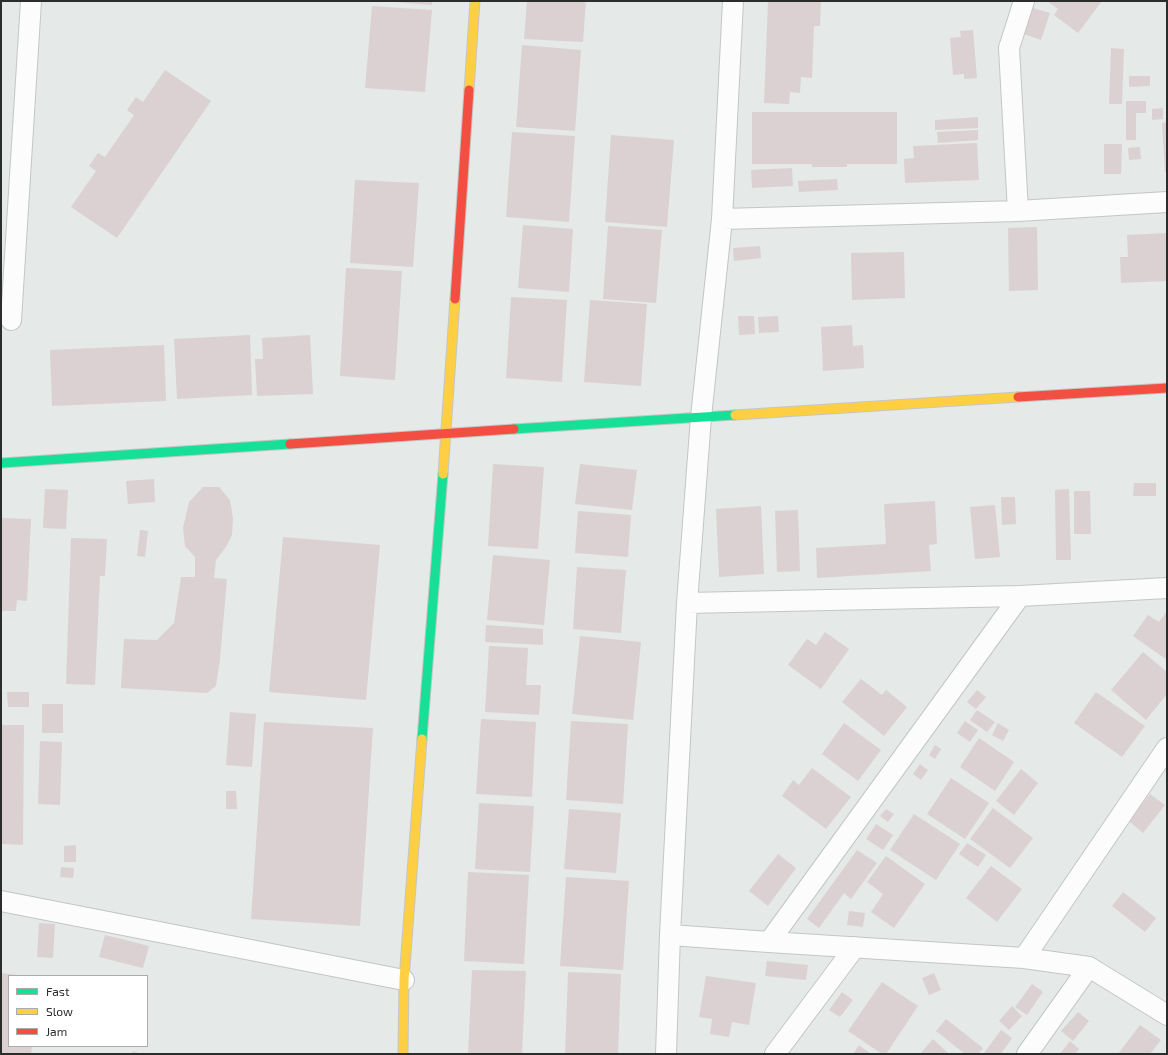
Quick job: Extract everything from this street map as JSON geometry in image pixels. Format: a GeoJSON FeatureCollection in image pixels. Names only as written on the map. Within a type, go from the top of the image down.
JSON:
{"type":"FeatureCollection","features":[{"type":"Feature","properties":{"kind":"street"},"geometry":{"type":"LineString","coordinates":[[11,320],[31,1]]}},
{"type":"Feature","properties":{"kind":"street"},"geometry":{"type":"LineString","coordinates":[[403,1054],[404,980],[446,433],[475,1]]}},
{"type":"Feature","properties":{"kind":"street"},"geometry":{"type":"LineString","coordinates":[[666,1054],[670,935],[687,603],[701,417],[722,219],[733,1]]}},
{"type":"Feature","properties":{"kind":"street"},"geometry":{"type":"LineString","coordinates":[[1018,211],[1009,48],[1024,1]]}},
{"type":"Feature","properties":{"kind":"street"},"geometry":{"type":"LineString","coordinates":[[722,219],[1018,211],[1167,202]]}},
{"type":"Feature","properties":{"kind":"street"},"geometry":{"type":"LineString","coordinates":[[1,464],[446,433],[1167,388]]}},
{"type":"Feature","properties":{"kind":"street"},"geometry":{"type":"LineString","coordinates":[[687,603],[1020,596],[1167,588]]}},
{"type":"Feature","properties":{"kind":"street"},"geometry":{"type":"LineString","coordinates":[[769,942],[1020,596]]}},
{"type":"Feature","properties":{"kind":"street"},"geometry":{"type":"LineString","coordinates":[[1024,958],[1167,748]]}},
{"type":"Feature","properties":{"kind":"street"},"geometry":{"type":"LineString","coordinates":[[1,901],[404,980]]}},
{"type":"Feature","properties":{"kind":"street"},"geometry":{"type":"LineString","coordinates":[[670,935],[1024,958],[1089,967],[1167,1016]]}},
{"type":"Feature","properties":{"kind":"street"},"geometry":{"type":"LineString","coordinates":[[775,1054],[855,947]]}},
{"type":"Feature","properties":{"kind":"street"},"geometry":{"type":"LineString","coordinates":[[1027,1054],[1089,967]]}},
{"type":"Feature","properties":{"kind":"building"},"geometry":{"type":"Polygon","coordinates":[[[432,1],[432,5],[394,2],[432,1]]]}},
{"type":"Feature","properties":{"kind":"building"},"geometry":{"type":"Polygon","coordinates":[[[527,1],[586,1],[583,42],[524,39],[527,1]]]}},
{"type":"Feature","properties":{"kind":"building"},"geometry":{"type":"Polygon","coordinates":[[[768,1],[821,1],[820,26],[814,26],[812,78],[801,77],[800,93],[790,92],[789,104],[764,103],[768,1]]]}},
{"type":"Feature","properties":{"kind":"building"},"geometry":{"type":"Polygon","coordinates":[[[1047,1],[1102,1],[1078,33],[1054,15],[1058,9],[1047,1]]]}},
{"type":"Feature","properties":{"kind":"building"},"geometry":{"type":"Polygon","coordinates":[[[372,6],[432,10],[425,92],[365,88],[372,6]]]}},
{"type":"Feature","properties":{"kind":"building"},"geometry":{"type":"Polygon","coordinates":[[[1033,8],[1050,13],[1041,40],[1024,34],[1033,8]]]}},
{"type":"Feature","properties":{"kind":"building"},"geometry":{"type":"Polygon","coordinates":[[[973,30],[977,78],[964,79],[964,74],[953,75],[950,38],[961,37],[960,31],[973,30]]]}},
{"type":"Feature","properties":{"kind":"building"},"geometry":{"type":"Polygon","coordinates":[[[522,45],[581,50],[575,131],[516,127],[522,45]]]}},
{"type":"Feature","properties":{"kind":"building"},"geometry":{"type":"Polygon","coordinates":[[[1111,48],[1124,49],[1122,104],[1109,104],[1111,48]]]}},
{"type":"Feature","properties":{"kind":"building"},"geometry":{"type":"Polygon","coordinates":[[[165,70],[211,101],[117,238],[71,207],[96,171],[89,166],[98,153],[105,157],[134,115],[127,110],[136,97],[143,102],[165,70]]]}},
{"type":"Feature","properties":{"kind":"building"},"geometry":{"type":"Polygon","coordinates":[[[1129,76],[1150,76],[1150,86],[1129,87],[1129,76]]]}},
{"type":"Feature","properties":{"kind":"building"},"geometry":{"type":"Polygon","coordinates":[[[1126,101],[1146,101],[1146,113],[1136,113],[1136,140],[1126,140],[1126,101]]]}},
{"type":"Feature","properties":{"kind":"building"},"geometry":{"type":"Polygon","coordinates":[[[1163,108],[1163,119],[1152,120],[1152,109],[1163,108]]]}},
{"type":"Feature","properties":{"kind":"building"},"geometry":{"type":"Polygon","coordinates":[[[752,112],[897,112],[897,164],[847,164],[847,167],[812,167],[812,164],[752,164],[752,112]]]}},
{"type":"Feature","properties":{"kind":"building"},"geometry":{"type":"Polygon","coordinates":[[[978,117],[978,128],[935,130],[935,120],[978,117]]]}},
{"type":"Feature","properties":{"kind":"building"},"geometry":{"type":"Polygon","coordinates":[[[1167,122],[1167,172],[1165,172],[1162,123],[1167,122]]]}},
{"type":"Feature","properties":{"kind":"building"},"geometry":{"type":"Polygon","coordinates":[[[978,130],[978,140],[938,143],[937,132],[978,130]]]}},
{"type":"Feature","properties":{"kind":"building"},"geometry":{"type":"Polygon","coordinates":[[[512,132],[575,136],[569,222],[506,217],[512,132]]]}},
{"type":"Feature","properties":{"kind":"building"},"geometry":{"type":"Polygon","coordinates":[[[611,135],[674,140],[667,227],[605,222],[611,135]]]}},
{"type":"Feature","properties":{"kind":"building"},"geometry":{"type":"Polygon","coordinates":[[[977,143],[979,180],[905,183],[904,159],[914,158],[913,146],[977,143]]]}},
{"type":"Feature","properties":{"kind":"building"},"geometry":{"type":"Polygon","coordinates":[[[1104,144],[1122,144],[1121,174],[1104,174],[1104,144]]]}},
{"type":"Feature","properties":{"kind":"building"},"geometry":{"type":"Polygon","coordinates":[[[1140,147],[1141,159],[1129,160],[1128,148],[1140,147]]]}},
{"type":"Feature","properties":{"kind":"building"},"geometry":{"type":"Polygon","coordinates":[[[792,168],[793,186],[752,188],[751,170],[792,168]]]}},
{"type":"Feature","properties":{"kind":"building"},"geometry":{"type":"Polygon","coordinates":[[[837,179],[838,190],[799,192],[798,181],[837,179]]]}},
{"type":"Feature","properties":{"kind":"building"},"geometry":{"type":"Polygon","coordinates":[[[355,180],[419,183],[413,267],[350,263],[355,180]]]}},
{"type":"Feature","properties":{"kind":"building"},"geometry":{"type":"Polygon","coordinates":[[[523,225],[573,229],[569,292],[518,288],[523,225]]]}},
{"type":"Feature","properties":{"kind":"building"},"geometry":{"type":"Polygon","coordinates":[[[608,226],[662,230],[656,303],[603,299],[608,226]]]}},
{"type":"Feature","properties":{"kind":"building"},"geometry":{"type":"Polygon","coordinates":[[[1037,227],[1038,290],[1009,291],[1008,228],[1037,227]]]}},
{"type":"Feature","properties":{"kind":"building"},"geometry":{"type":"Polygon","coordinates":[[[1167,233],[1167,281],[1121,283],[1120,257],[1128,257],[1127,235],[1167,233]]]}},
{"type":"Feature","properties":{"kind":"building"},"geometry":{"type":"Polygon","coordinates":[[[760,246],[761,258],[734,261],[733,248],[760,246]]]}},
{"type":"Feature","properties":{"kind":"building"},"geometry":{"type":"Polygon","coordinates":[[[904,252],[905,298],[852,300],[851,253],[904,252]]]}},
{"type":"Feature","properties":{"kind":"building"},"geometry":{"type":"Polygon","coordinates":[[[346,268],[402,271],[395,380],[340,376],[346,268]]]}},
{"type":"Feature","properties":{"kind":"building"},"geometry":{"type":"Polygon","coordinates":[[[511,297],[567,300],[562,382],[506,378],[511,297]]]}},
{"type":"Feature","properties":{"kind":"building"},"geometry":{"type":"Polygon","coordinates":[[[590,300],[647,304],[641,386],[584,382],[590,300]]]}},
{"type":"Feature","properties":{"kind":"building"},"geometry":{"type":"Polygon","coordinates":[[[738,316],[754,316],[755,334],[739,335],[738,316]]]}},
{"type":"Feature","properties":{"kind":"building"},"geometry":{"type":"Polygon","coordinates":[[[778,316],[779,332],[759,333],[758,317],[778,316]]]}},
{"type":"Feature","properties":{"kind":"building"},"geometry":{"type":"Polygon","coordinates":[[[852,325],[853,346],[863,345],[864,368],[823,371],[821,327],[852,325]]]}},
{"type":"Feature","properties":{"kind":"building"},"geometry":{"type":"Polygon","coordinates":[[[250,335],[252,395],[177,399],[174,339],[250,335]]]}},
{"type":"Feature","properties":{"kind":"building"},"geometry":{"type":"Polygon","coordinates":[[[310,335],[313,394],[257,396],[255,359],[263,359],[262,338],[310,335]]]}},
{"type":"Feature","properties":{"kind":"building"},"geometry":{"type":"Polygon","coordinates":[[[164,345],[166,401],[52,406],[50,350],[164,345]]]}},
{"type":"Feature","properties":{"kind":"building"},"geometry":{"type":"Polygon","coordinates":[[[493,464],[544,467],[538,549],[488,546],[493,464]]]}},
{"type":"Feature","properties":{"kind":"building"},"geometry":{"type":"Polygon","coordinates":[[[580,464],[637,470],[632,510],[575,504],[580,464]]]}},
{"type":"Feature","properties":{"kind":"building"},"geometry":{"type":"Polygon","coordinates":[[[154,479],[155,502],[128,504],[126,481],[154,479]]]}},
{"type":"Feature","properties":{"kind":"building"},"geometry":{"type":"Polygon","coordinates":[[[1134,483],[1156,483],[1156,496],[1133,496],[1134,483]]]}},
{"type":"Feature","properties":{"kind":"building"},"geometry":{"type":"Polygon","coordinates":[[[203,487],[219,487],[230,500],[233,518],[232,535],[226,547],[216,560],[214,578],[227,579],[220,659],[216,686],[207,693],[121,688],[124,639],[157,640],[174,623],[181,577],[195,577],[195,557],[185,546],[183,528],[189,502],[203,487]]]}},
{"type":"Feature","properties":{"kind":"building"},"geometry":{"type":"Polygon","coordinates":[[[45,489],[68,490],[66,529],[43,528],[45,489]]]}},
{"type":"Feature","properties":{"kind":"building"},"geometry":{"type":"Polygon","coordinates":[[[1069,489],[1071,560],[1056,560],[1055,490],[1069,489]]]}},
{"type":"Feature","properties":{"kind":"building"},"geometry":{"type":"Polygon","coordinates":[[[1074,491],[1090,491],[1091,534],[1074,534],[1074,491]]]}},
{"type":"Feature","properties":{"kind":"building"},"geometry":{"type":"Polygon","coordinates":[[[1001,497],[1015,497],[1016,524],[1002,525],[1001,497]]]}},
{"type":"Feature","properties":{"kind":"building"},"geometry":{"type":"Polygon","coordinates":[[[935,501],[937,544],[929,545],[931,571],[817,578],[816,548],[886,544],[884,504],[935,501]]]}},
{"type":"Feature","properties":{"kind":"building"},"geometry":{"type":"Polygon","coordinates":[[[995,505],[1000,557],[975,559],[970,507],[995,505]]]}},
{"type":"Feature","properties":{"kind":"building"},"geometry":{"type":"Polygon","coordinates":[[[761,506],[764,574],[719,577],[716,509],[761,506]]]}},
{"type":"Feature","properties":{"kind":"building"},"geometry":{"type":"Polygon","coordinates":[[[798,510],[800,571],[777,572],[775,511],[798,510]]]}},
{"type":"Feature","properties":{"kind":"building"},"geometry":{"type":"Polygon","coordinates":[[[578,511],[631,515],[628,557],[575,553],[578,511]]]}},
{"type":"Feature","properties":{"kind":"building"},"geometry":{"type":"Polygon","coordinates":[[[1,518],[31,519],[27,601],[17,600],[16,611],[1,611],[1,518]]]}},
{"type":"Feature","properties":{"kind":"building"},"geometry":{"type":"Polygon","coordinates":[[[140,530],[148,531],[145,557],[137,556],[140,530]]]}},
{"type":"Feature","properties":{"kind":"building"},"geometry":{"type":"Polygon","coordinates":[[[283,537],[380,545],[366,700],[269,692],[283,537]]]}},
{"type":"Feature","properties":{"kind":"building"},"geometry":{"type":"Polygon","coordinates":[[[71,538],[107,539],[105,576],[100,576],[95,685],[66,684],[71,538]]]}},
{"type":"Feature","properties":{"kind":"building"},"geometry":{"type":"Polygon","coordinates":[[[493,555],[550,560],[544,625],[487,620],[493,555]]]}},
{"type":"Feature","properties":{"kind":"building"},"geometry":{"type":"Polygon","coordinates":[[[577,567],[626,570],[621,633],[573,629],[577,567]]]}},
{"type":"Feature","properties":{"kind":"building"},"geometry":{"type":"Polygon","coordinates":[[[1167,611],[1167,660],[1133,636],[1148,615],[1159,622],[1167,611]]]}},
{"type":"Feature","properties":{"kind":"building"},"geometry":{"type":"Polygon","coordinates":[[[486,625],[543,629],[543,645],[485,642],[486,625]]]}},
{"type":"Feature","properties":{"kind":"building"},"geometry":{"type":"Polygon","coordinates":[[[825,632],[849,649],[821,689],[788,665],[807,639],[816,645],[825,632]]]}},
{"type":"Feature","properties":{"kind":"building"},"geometry":{"type":"Polygon","coordinates":[[[580,636],[641,642],[633,720],[572,714],[580,636]]]}},
{"type":"Feature","properties":{"kind":"building"},"geometry":{"type":"Polygon","coordinates":[[[489,646],[528,648],[526,685],[541,685],[539,715],[485,712],[489,646]]]}},
{"type":"Feature","properties":{"kind":"building"},"geometry":{"type":"Polygon","coordinates":[[[1143,652],[1167,672],[1167,694],[1146,720],[1111,690],[1143,652]]]}},
{"type":"Feature","properties":{"kind":"building"},"geometry":{"type":"Polygon","coordinates":[[[861,679],[882,695],[886,690],[907,707],[884,736],[842,702],[861,679]]]}},
{"type":"Feature","properties":{"kind":"building"},"geometry":{"type":"Polygon","coordinates":[[[977,690],[986,697],[976,709],[967,702],[977,690]]]}},
{"type":"Feature","properties":{"kind":"building"},"geometry":{"type":"Polygon","coordinates":[[[7,692],[29,692],[29,707],[8,707],[7,692]]]}},
{"type":"Feature","properties":{"kind":"building"},"geometry":{"type":"Polygon","coordinates":[[[1096,692],[1145,726],[1122,757],[1074,723],[1096,692]]]}},
{"type":"Feature","properties":{"kind":"building"},"geometry":{"type":"Polygon","coordinates":[[[42,704],[63,704],[63,733],[42,733],[42,704]]]}},
{"type":"Feature","properties":{"kind":"building"},"geometry":{"type":"Polygon","coordinates":[[[977,710],[995,722],[987,732],[970,720],[977,710]]]}},
{"type":"Feature","properties":{"kind":"building"},"geometry":{"type":"Polygon","coordinates":[[[230,712],[256,714],[252,767],[226,765],[230,712]]]}},
{"type":"Feature","properties":{"kind":"building"},"geometry":{"type":"Polygon","coordinates":[[[481,719],[536,722],[532,797],[476,794],[481,719]]]}},
{"type":"Feature","properties":{"kind":"building"},"geometry":{"type":"Polygon","coordinates":[[[571,721],[628,724],[623,804],[566,800],[571,721]]]}},
{"type":"Feature","properties":{"kind":"building"},"geometry":{"type":"Polygon","coordinates":[[[965,721],[978,730],[970,742],[957,733],[965,721]]]}},
{"type":"Feature","properties":{"kind":"building"},"geometry":{"type":"Polygon","coordinates":[[[264,722],[373,728],[360,926],[251,919],[264,722]]]}},
{"type":"Feature","properties":{"kind":"building"},"geometry":{"type":"Polygon","coordinates":[[[844,723],[881,750],[858,781],[822,754],[844,723]]]}},
{"type":"Feature","properties":{"kind":"building"},"geometry":{"type":"Polygon","coordinates":[[[998,723],[1009,730],[1003,741],[992,735],[998,723]]]}},
{"type":"Feature","properties":{"kind":"building"},"geometry":{"type":"Polygon","coordinates":[[[1,725],[24,725],[23,845],[1,844],[1,725]]]}},
{"type":"Feature","properties":{"kind":"building"},"geometry":{"type":"Polygon","coordinates":[[[979,738],[1014,762],[995,791],[960,767],[979,738]]]}},
{"type":"Feature","properties":{"kind":"building"},"geometry":{"type":"Polygon","coordinates":[[[40,741],[62,742],[60,805],[38,804],[40,741]]]}},
{"type":"Feature","properties":{"kind":"building"},"geometry":{"type":"Polygon","coordinates":[[[935,745],[941,749],[935,759],[929,755],[935,745]]]}},
{"type":"Feature","properties":{"kind":"building"},"geometry":{"type":"Polygon","coordinates":[[[920,764],[928,770],[921,780],[913,774],[920,764]]]}},
{"type":"Feature","properties":{"kind":"building"},"geometry":{"type":"Polygon","coordinates":[[[812,768],[851,797],[826,829],[782,796],[793,780],[799,785],[812,768]]]}},
{"type":"Feature","properties":{"kind":"building"},"geometry":{"type":"Polygon","coordinates":[[[1021,769],[1038,783],[1014,815],[996,801],[1021,769]]]}},
{"type":"Feature","properties":{"kind":"building"},"geometry":{"type":"Polygon","coordinates":[[[951,778],[989,803],[965,839],[927,814],[951,778]]]}},
{"type":"Feature","properties":{"kind":"building"},"geometry":{"type":"Polygon","coordinates":[[[226,791],[236,791],[237,809],[226,809],[226,791]]]}},
{"type":"Feature","properties":{"kind":"building"},"geometry":{"type":"Polygon","coordinates":[[[1150,794],[1165,805],[1143,833],[1129,821],[1150,794]]]}},
{"type":"Feature","properties":{"kind":"building"},"geometry":{"type":"Polygon","coordinates":[[[479,803],[534,806],[530,872],[475,869],[479,803]]]}},
{"type":"Feature","properties":{"kind":"building"},"geometry":{"type":"Polygon","coordinates":[[[993,808],[1033,838],[1010,868],[970,839],[993,808]]]}},
{"type":"Feature","properties":{"kind":"building"},"geometry":{"type":"Polygon","coordinates":[[[569,809],[621,813],[616,873],[564,869],[569,809]]]}},
{"type":"Feature","properties":{"kind":"building"},"geometry":{"type":"Polygon","coordinates":[[[886,809],[894,814],[888,822],[880,816],[886,809]]]}},
{"type":"Feature","properties":{"kind":"building"},"geometry":{"type":"Polygon","coordinates":[[[914,814],[960,844],[936,880],[890,850],[914,814]]]}},
{"type":"Feature","properties":{"kind":"building"},"geometry":{"type":"Polygon","coordinates":[[[876,824],[893,835],[883,850],[866,839],[876,824]]]}},
{"type":"Feature","properties":{"kind":"building"},"geometry":{"type":"Polygon","coordinates":[[[967,843],[986,855],[978,867],[959,854],[967,843]]]}},
{"type":"Feature","properties":{"kind":"building"},"geometry":{"type":"Polygon","coordinates":[[[76,845],[76,862],[64,862],[64,846],[76,845]]]}},
{"type":"Feature","properties":{"kind":"building"},"geometry":{"type":"Polygon","coordinates":[[[857,850],[877,863],[851,899],[844,893],[819,928],[807,919],[857,850]]]}},
{"type":"Feature","properties":{"kind":"building"},"geometry":{"type":"Polygon","coordinates":[[[778,854],[796,868],[768,906],[749,891],[778,854]]]}},
{"type":"Feature","properties":{"kind":"building"},"geometry":{"type":"Polygon","coordinates":[[[886,856],[925,884],[894,928],[871,912],[883,894],[867,882],[886,856]]]}},
{"type":"Feature","properties":{"kind":"building"},"geometry":{"type":"Polygon","coordinates":[[[991,866],[1022,889],[997,922],[966,898],[991,866]]]}},
{"type":"Feature","properties":{"kind":"building"},"geometry":{"type":"Polygon","coordinates":[[[61,867],[74,868],[73,878],[60,877],[61,867]]]}},
{"type":"Feature","properties":{"kind":"building"},"geometry":{"type":"Polygon","coordinates":[[[468,872],[529,875],[524,964],[464,961],[468,872]]]}},
{"type":"Feature","properties":{"kind":"building"},"geometry":{"type":"Polygon","coordinates":[[[566,877],[629,881],[623,970],[560,966],[566,877]]]}},
{"type":"Feature","properties":{"kind":"building"},"geometry":{"type":"Polygon","coordinates":[[[1123,892],[1156,918],[1145,932],[1112,906],[1123,892]]]}},
{"type":"Feature","properties":{"kind":"building"},"geometry":{"type":"Polygon","coordinates":[[[849,911],[865,913],[863,927],[847,925],[849,911]]]}},
{"type":"Feature","properties":{"kind":"building"},"geometry":{"type":"Polygon","coordinates":[[[39,923],[55,924],[53,958],[37,957],[39,923]]]}},
{"type":"Feature","properties":{"kind":"building"},"geometry":{"type":"Polygon","coordinates":[[[105,935],[149,946],[143,968],[99,957],[105,935]]]}},
{"type":"Feature","properties":{"kind":"building"},"geometry":{"type":"Polygon","coordinates":[[[767,961],[808,965],[806,980],[765,976],[767,961]]]}},
{"type":"Feature","properties":{"kind":"building"},"geometry":{"type":"Polygon","coordinates":[[[472,970],[526,971],[522,1054],[468,1054],[472,970]]]}},
{"type":"Feature","properties":{"kind":"building"},"geometry":{"type":"Polygon","coordinates":[[[568,972],[621,974],[618,1054],[565,1054],[568,972]]]}},
{"type":"Feature","properties":{"kind":"building"},"geometry":{"type":"Polygon","coordinates":[[[1,973],[17,975],[8,975],[8,1047],[32,1047],[31,1054],[1,1054],[1,973]]]}},
{"type":"Feature","properties":{"kind":"building"},"geometry":{"type":"Polygon","coordinates":[[[934,973],[941,990],[929,995],[922,978],[934,973]]]}},
{"type":"Feature","properties":{"kind":"building"},"geometry":{"type":"Polygon","coordinates":[[[706,976],[756,983],[749,1025],[732,1022],[729,1037],[710,1034],[712,1019],[699,1017],[706,976]]]}},
{"type":"Feature","properties":{"kind":"building"},"geometry":{"type":"Polygon","coordinates":[[[882,982],[918,1006],[886,1054],[882,1054],[848,1031],[882,982]]]}},
{"type":"Feature","properties":{"kind":"building"},"geometry":{"type":"Polygon","coordinates":[[[1032,984],[1043,992],[1027,1015],[1015,1007],[1032,984]]]}},
{"type":"Feature","properties":{"kind":"building"},"geometry":{"type":"Polygon","coordinates":[[[842,992],[853,1000],[840,1017],[829,1010],[842,992]]]}},
{"type":"Feature","properties":{"kind":"building"},"geometry":{"type":"Polygon","coordinates":[[[1012,1006],[1022,1016],[1009,1030],[999,1021],[1012,1006]]]}},
{"type":"Feature","properties":{"kind":"building"},"geometry":{"type":"Polygon","coordinates":[[[1078,1012],[1089,1021],[1073,1041],[1061,1031],[1078,1012]]]}},
{"type":"Feature","properties":{"kind":"building"},"geometry":{"type":"Polygon","coordinates":[[[946,1019],[983,1048],[978,1054],[965,1054],[936,1031],[946,1019]]]}},
{"type":"Feature","properties":{"kind":"building"},"geometry":{"type":"Polygon","coordinates":[[[1140,1025],[1161,1040],[1150,1054],[1118,1054],[1140,1025]]]}},
{"type":"Feature","properties":{"kind":"building"},"geometry":{"type":"Polygon","coordinates":[[[1001,1030],[1012,1038],[1001,1054],[984,1053],[1001,1030]]]}},
{"type":"Feature","properties":{"kind":"building"},"geometry":{"type":"Polygon","coordinates":[[[933,1039],[949,1054],[920,1054],[933,1039]]]}},
{"type":"Feature","properties":{"kind":"building"},"geometry":{"type":"Polygon","coordinates":[[[1070,1041],[1079,1049],[1075,1054],[1060,1054],[1070,1041]]]}},
{"type":"Feature","properties":{"kind":"building"},"geometry":{"type":"Polygon","coordinates":[[[859,1045],[871,1054],[853,1054],[859,1045]]]}},
{"type":"Feature","properties":{"kind":"building"},"geometry":{"type":"Polygon","coordinates":[[[133,1051],[141,1054],[132,1054],[133,1051]]]}},
{"type":"Feature","properties":{"kind":"traffic: fast"},"geometry":{"type":"LineString","coordinates":[[514,429],[735,415]]}},
{"type":"Feature","properties":{"kind":"traffic: fast"},"geometry":{"type":"LineString","coordinates":[[1,463],[290,444]]}},
{"type":"Feature","properties":{"kind":"traffic: fast"},"geometry":{"type":"LineString","coordinates":[[422,739],[443,474]]}},
{"type":"Feature","properties":{"kind":"traffic: slow"},"geometry":{"type":"LineString","coordinates":[[469,90],[475,1]]}},
{"type":"Feature","properties":{"kind":"traffic: slow"},"geometry":{"type":"LineString","coordinates":[[443,474],[455,299]]}},
{"type":"Feature","properties":{"kind":"traffic: slow"},"geometry":{"type":"LineString","coordinates":[[735,415],[1018,397]]}},
{"type":"Feature","properties":{"kind":"traffic: slow"},"geometry":{"type":"LineString","coordinates":[[403,1054],[404,980],[422,739]]}},
{"type":"Feature","properties":{"kind":"traffic: jam"},"geometry":{"type":"LineString","coordinates":[[455,299],[469,90]]}},
{"type":"Feature","properties":{"kind":"traffic: jam"},"geometry":{"type":"LineString","coordinates":[[1018,397],[1167,388]]}},
{"type":"Feature","properties":{"kind":"traffic: jam"},"geometry":{"type":"LineString","coordinates":[[290,444],[514,429]]}}]}
